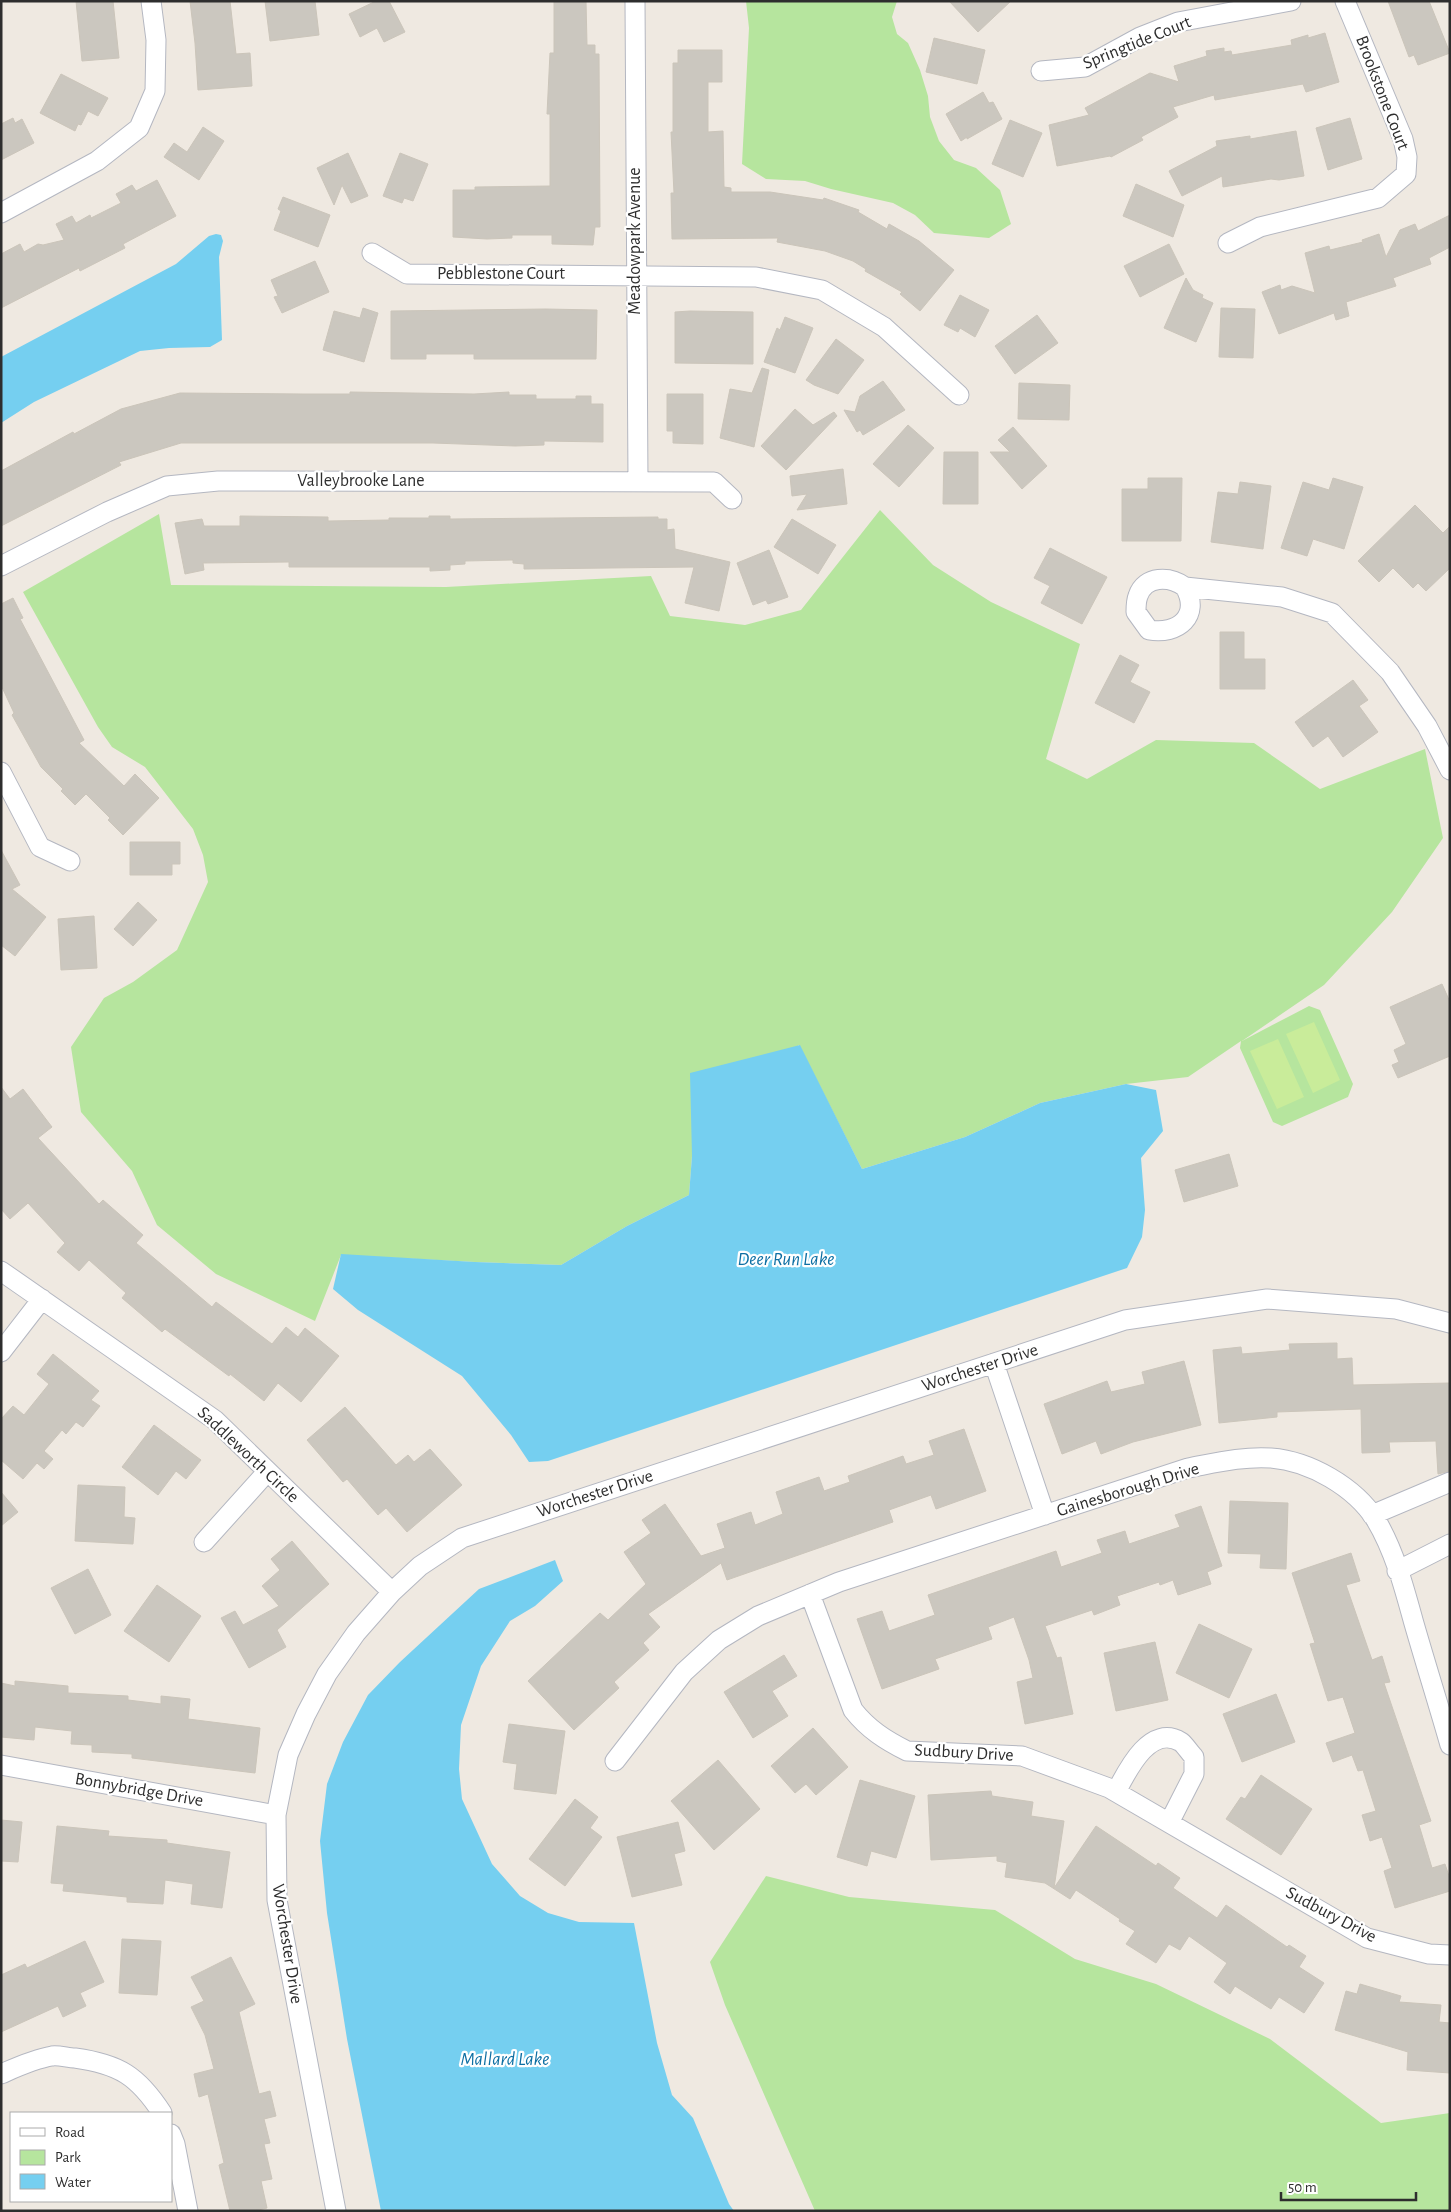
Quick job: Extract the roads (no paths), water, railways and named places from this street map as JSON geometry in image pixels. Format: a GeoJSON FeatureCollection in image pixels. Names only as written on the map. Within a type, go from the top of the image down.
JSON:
{"type":"FeatureCollection","features":[{"type":"Feature","properties":{"kind":"street"},"geometry":{"type":"LineString","coordinates":[[1,213],[97,161],[139,128],[155,91],[156,40],[151,1]]}},
{"type":"Feature","properties":{"kind":"street","name":"Meadowpark Avenue"},"geometry":{"type":"LineString","coordinates":[[635,1],[635,275],[638,481]]}},
{"type":"Feature","properties":{"kind":"street","name":"Springtide Court"},"geometry":{"type":"LineString","coordinates":[[1041,70],[1085,67],[1140,38],[1178,22],[1291,1]]}},
{"type":"Feature","properties":{"kind":"street","name":"Brookstone Court"},"geometry":{"type":"LineString","coordinates":[[1228,243],[1260,227],[1378,198],[1406,174],[1407,157],[1403,139],[1345,1]]}},
{"type":"Feature","properties":{"kind":"street","name":"Pebblestone Court"},"geometry":{"type":"LineString","coordinates":[[372,253],[407,274],[756,277],[822,290],[884,327],[959,395]]}},
{"type":"Feature","properties":{"kind":"street","name":"Valleybrooke Lane"},"geometry":{"type":"LineString","coordinates":[[1,566],[107,512],[167,486],[218,480],[714,482],[732,498]]}},
{"type":"Feature","properties":{"kind":"street"},"geometry":{"type":"LineString","coordinates":[[1185,587],[1282,598],[1332,613],[1390,672],[1427,726],[1450,770]]}},
{"type":"Feature","properties":{"kind":"street"},"geometry":{"type":"LineString","coordinates":[[1,772],[40,847],[70,861]]}},
{"type":"Feature","properties":{"kind":"street","name":"Saddleworth Circle"},"geometry":{"type":"LineString","coordinates":[[1,1271],[215,1420],[392,1592]]}},
{"type":"Feature","properties":{"kind":"street"},"geometry":{"type":"LineString","coordinates":[[1,1352],[42,1298]]}},
{"type":"Feature","properties":{"kind":"street","name":"Worchester Drive"},"geometry":{"type":"LineString","coordinates":[[336,2211],[276,1900],[276,1816],[288,1756],[306,1714],[333,1666],[356,1633],[392,1592],[420,1566],[462,1538],[1125,1320],[1267,1299],[1396,1309],[1450,1323]]}},
{"type":"Feature","properties":{"kind":"street","name":"Gainesborough Drive"},"geometry":{"type":"LineString","coordinates":[[994,1363],[1045,1516]]}},
{"type":"Feature","properties":{"kind":"street","name":"Gainesborough Drive"},"geometry":{"type":"LineString","coordinates":[[614,1761],[684,1672],[719,1640],[758,1616],[839,1582],[1188,1468],[1245,1458],[1272,1458],[1302,1465],[1331,1479],[1354,1496],[1372,1515],[1388,1545],[1397,1571],[1450,1745]]}},
{"type":"Feature","properties":{"kind":"street"},"geometry":{"type":"LineString","coordinates":[[204,1542],[267,1472]]}},
{"type":"Feature","properties":{"kind":"street"},"geometry":{"type":"LineString","coordinates":[[1372,1515],[1450,1482]]}},
{"type":"Feature","properties":{"kind":"street"},"geometry":{"type":"LineString","coordinates":[[1397,1571],[1450,1544]]}},
{"type":"Feature","properties":{"kind":"street","name":"Sudbury Drive"},"geometry":{"type":"LineString","coordinates":[[810,1594],[853,1710],[866,1726],[890,1743],[906,1751],[1022,1756],[1116,1792],[1367,1938],[1429,1954],[1450,1955]]}},
{"type":"Feature","properties":{"kind":"street"},"geometry":{"type":"LineString","coordinates":[[1116,1792],[1128,1769],[1147,1745],[1164,1738],[1181,1742],[1194,1757],[1194,1774],[1168,1823]]}},
{"type":"Feature","properties":{"kind":"street","name":"Bonnybridge Drive"},"geometry":{"type":"LineString","coordinates":[[1,1765],[276,1816]]}},
{"type":"Feature","properties":{"kind":"street"},"geometry":{"type":"LineString","coordinates":[[1,2074],[24,2064],[54,2056],[85,2060],[117,2068],[137,2081],[161,2112]]}},
{"type":"Feature","properties":{"kind":"street"},"geometry":{"type":"LineString","coordinates":[[172,2136],[188,2211]]}},
{"type":"Feature","properties":{"kind":"water"},"geometry":{"type":"Polygon","coordinates":[[[221,235],[223,241],[219,257],[222,340],[210,347],[140,351],[34,402],[1,423],[1,357],[176,264],[209,236],[221,235]]]}},
{"type":"Feature","properties":{"kind":"water","name":"Deer Run Lake"},"geometry":{"type":"Polygon","coordinates":[[[800,1045],[862,1169],[965,1137],[1040,1103],[1126,1084],[1156,1090],[1163,1131],[1141,1158],[1145,1210],[1142,1237],[1127,1268],[548,1461],[529,1462],[511,1435],[462,1376],[358,1310],[333,1289],[341,1254],[561,1265],[627,1226],[689,1195],[692,1156],[690,1073],[800,1045]]]}},
{"type":"Feature","properties":{"kind":"water","name":"Mallard Lake"},"geometry":{"type":"Polygon","coordinates":[[[555,1560],[563,1581],[535,1606],[510,1621],[481,1666],[461,1725],[459,1769],[462,1799],[492,1864],[520,1896],[548,1913],[579,1922],[634,1923],[657,2043],[672,2095],[693,2118],[729,2204],[734,2211],[381,2211],[347,2039],[327,1913],[320,1841],[327,1784],[343,1742],[368,1695],[400,1662],[479,1589],[555,1560]]]}}]}
